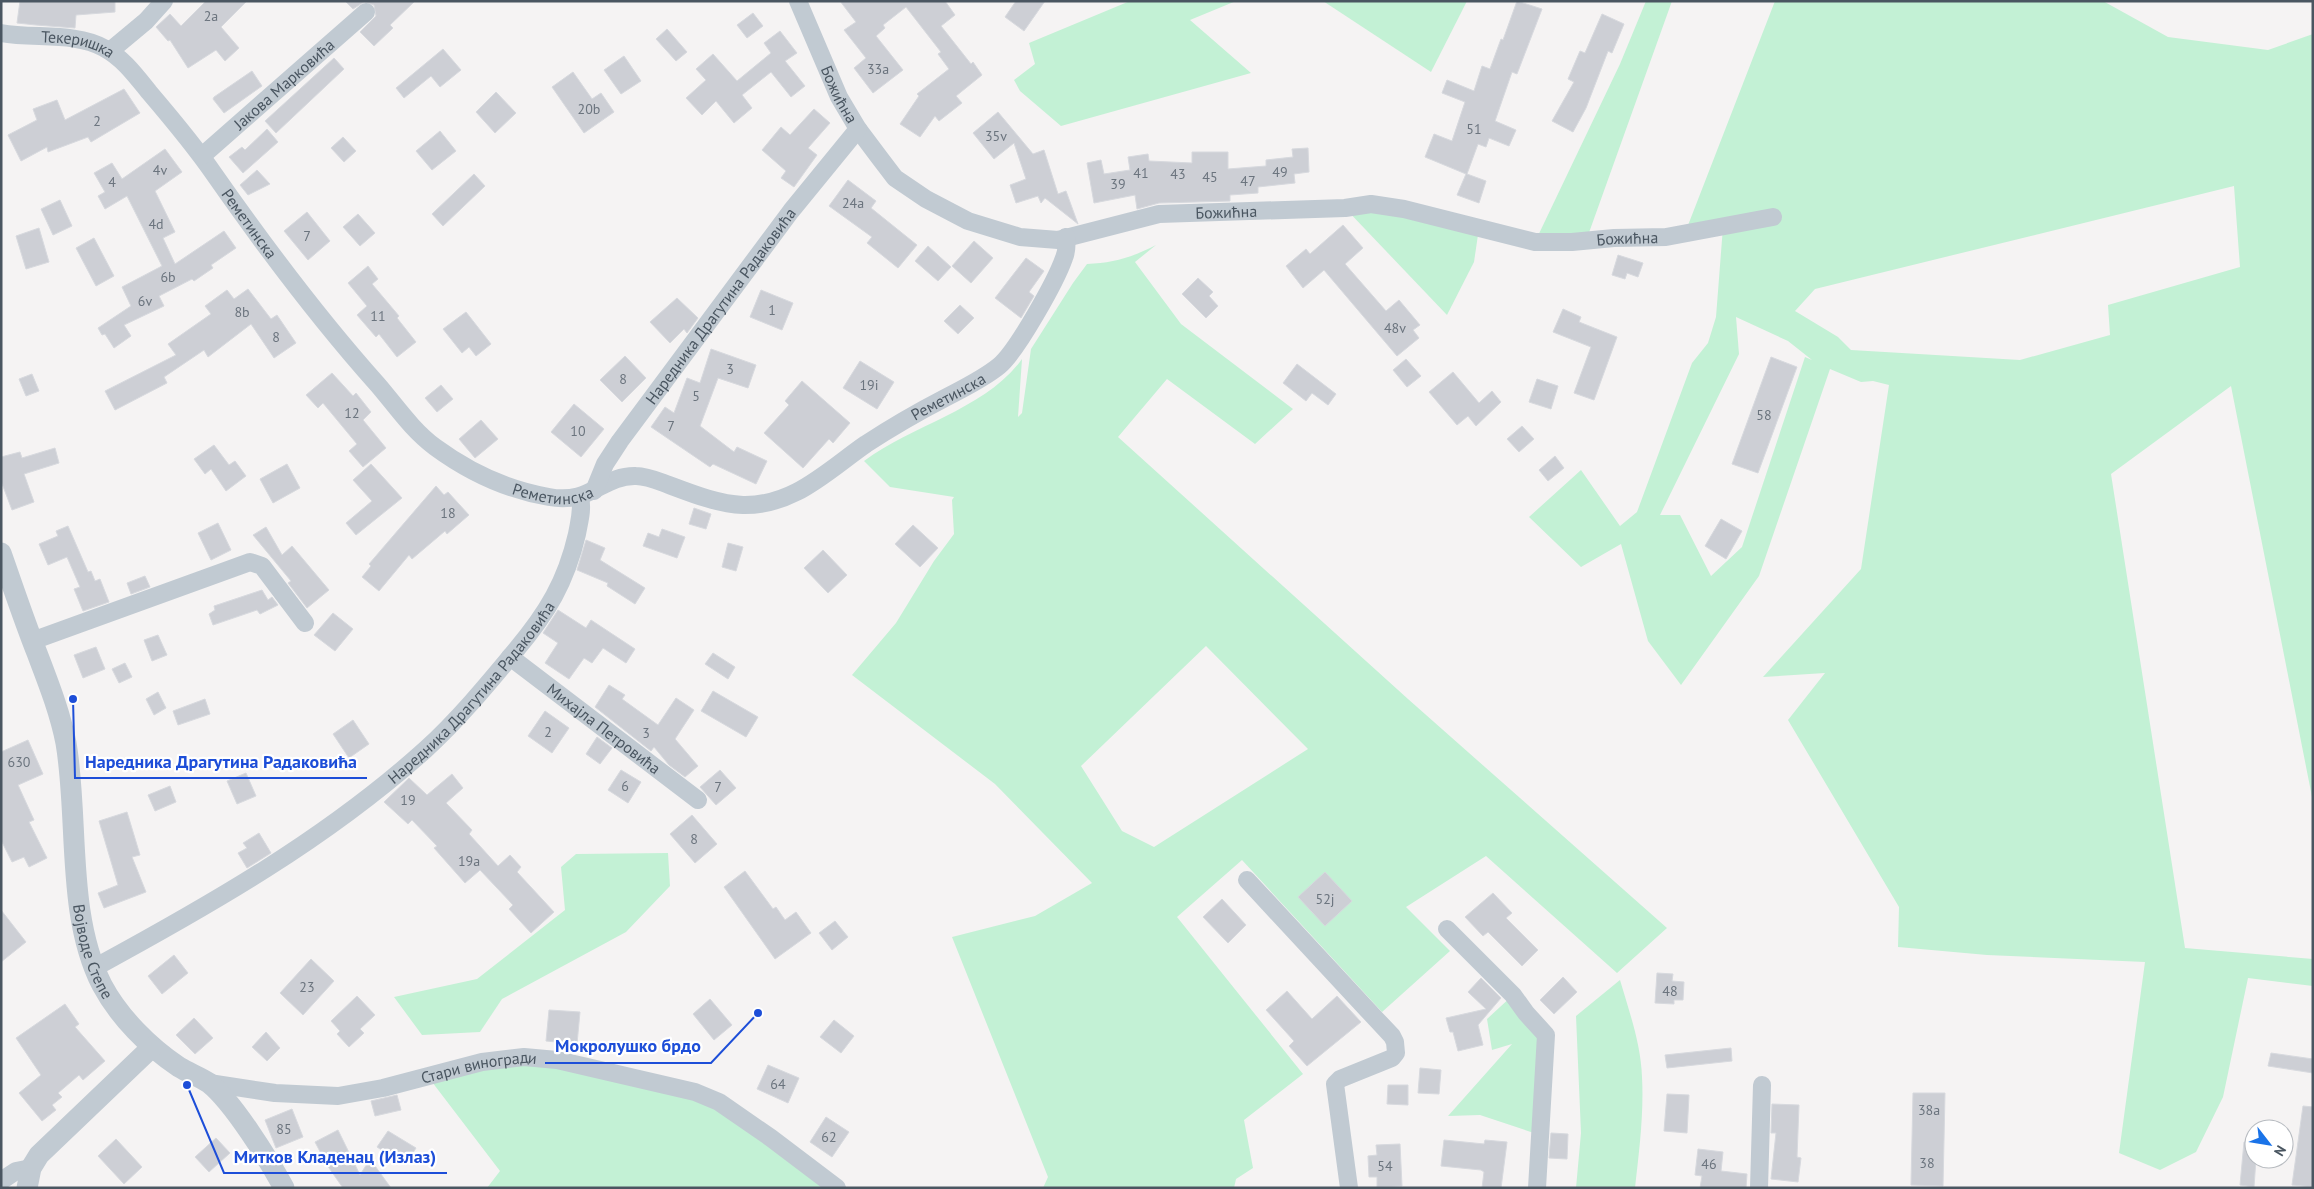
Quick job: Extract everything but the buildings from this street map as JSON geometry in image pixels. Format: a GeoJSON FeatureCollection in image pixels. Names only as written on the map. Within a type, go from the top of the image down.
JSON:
{"type":"FeatureCollection","features":[{"type":"Feature","properties":{"kind":"street","name":"Текеришка"},"geometry":{"type":"LineString","coordinates":[[1,33],[23,37],[87,40],[110,51],[146,21],[164,1]]}},
{"type":"Feature","properties":{"kind":"street","name":"Божићна"},"geometry":{"type":"LineString","coordinates":[[798,1],[839,97],[858,129],[895,178],[944,210],[968,221],[1020,236],[1042,240],[1066,237],[1159,214],[1345,208],[1371,204],[1404,209],[1535,242],[1551,243],[1614,238],[1666,237],[1773,217]]}},
{"type":"Feature","properties":{"kind":"street","name":"Јакова Марковића"},"geometry":{"type":"LineString","coordinates":[[202,156],[366,12]]}},
{"type":"Feature","properties":{"kind":"street","name":"Реметинска"},"geometry":{"type":"LineString","coordinates":[[110,51],[129,69],[202,156],[265,244],[331,329],[412,426],[428,441],[472,471],[500,484],[549,497],[564,499],[587,494],[616,480],[636,476],[650,478],[728,504],[747,505],[772,502],[803,491],[901,422],[977,381],[1000,366],[1020,339],[1056,276],[1066,255],[1066,237]]}},
{"type":"Feature","properties":{"kind":"street","name":"Наредника Драгутина Радаковића"},"geometry":{"type":"LineString","coordinates":[[94,968],[229,893],[302,846],[372,795],[425,750],[452,723],[536,625],[560,587],[587,494],[620,441],[791,211],[858,129]]}},
{"type":"Feature","properties":{"kind":"street","name":"Војводе Степе"},"geometry":{"type":"LineString","coordinates":[[1,553],[56,707],[65,741],[80,907],[87,947],[103,987],[152,1047]]}},
{"type":"Feature","properties":{"kind":"street"},"geometry":{"type":"LineString","coordinates":[[32,641],[250,562],[262,566],[305,623]]}},
{"type":"Feature","properties":{"kind":"street","name":"Михајла Петровића"},"geometry":{"type":"LineString","coordinates":[[510,657],[698,800]]}},
{"type":"Feature","properties":{"kind":"street"},"geometry":{"type":"LineString","coordinates":[[1247,880],[1376,1018],[1395,1042],[1396,1052],[1392,1058],[1340,1079],[1335,1084],[1349,1188]]}},
{"type":"Feature","properties":{"kind":"street"},"geometry":{"type":"LineString","coordinates":[[1447,929],[1513,995],[1546,1035],[1537,1188]]}},
{"type":"Feature","properties":{"kind":"street"},"geometry":{"type":"LineString","coordinates":[[1,1181],[16,1172],[29,1178],[39,1155],[152,1047]]}},
{"type":"Feature","properties":{"kind":"street","name":"Стари виногради"},"geometry":{"type":"LineString","coordinates":[[152,1047],[178,1066],[203,1080],[275,1093],[338,1096],[383,1088],[482,1062],[524,1057],[557,1060],[694,1092],[719,1102],[771,1138],[837,1188]]}},
{"type":"Feature","properties":{"kind":"street"},"geometry":{"type":"LineString","coordinates":[[203,1080],[231,1107],[284,1188]]}},
{"type":"Feature","properties":{"kind":"street"},"geometry":{"type":"LineString","coordinates":[[1759,1188],[1762,1085]]}},
{"type":"Feature","properties":{"kind":"green space"},"geometry":{"type":"Polygon","coordinates":[[[1130,1],[1236,1],[1190,20],[1251,73],[1061,126],[1020,91],[1014,80],[1035,64],[1029,43],[1130,1]]]}},
{"type":"Feature","properties":{"kind":"green space"},"geometry":{"type":"Polygon","coordinates":[[[1323,1],[1467,1],[1431,72],[1323,1]]]}},
{"type":"Feature","properties":{"kind":"green space"},"geometry":{"type":"Polygon","coordinates":[[[1646,1],[1672,1],[1586,241],[1535,242],[1620,64],[1646,1]]]}},
{"type":"Feature","properties":{"kind":"green space"},"geometry":{"type":"Polygon","coordinates":[[[1775,1],[2103,1],[2168,37],[2268,50],[2313,34],[2313,802],[2231,386],[2111,474],[2185,948],[2313,959],[2313,986],[2248,978],[2223,1097],[2196,1152],[2160,1170],[2119,1153],[2145,962],[1987,955],[1898,947],[1899,907],[1788,720],[1825,673],[1763,677],[1861,569],[1889,385],[1873,381],[1861,382],[1830,369],[1759,576],[1681,685],[1648,641],[1621,544],[1581,567],[1529,517],[1581,470],[1620,526],[1637,512],[1692,363],[1708,343],[1716,317],[1723,227],[1685,233],[1775,1]],[[2234,186],[1815,289],[1795,311],[1838,337],[1851,350],[2020,360],[2110,335],[2108,305],[2240,267],[2234,186]],[[1736,317],[1739,354],[1660,515],[1680,515],[1711,576],[1742,547],[1805,357],[1812,360],[1788,341],[1736,317]]]}},
{"type":"Feature","properties":{"kind":"green space"},"geometry":{"type":"Polygon","coordinates":[[[1345,208],[1479,228],[1474,262],[1447,315],[1345,208]]]}},
{"type":"Feature","properties":{"kind":"green space"},"geometry":{"type":"Polygon","coordinates":[[[1156,245],[1135,262],[1181,324],[1293,409],[1255,444],[1167,379],[1118,437],[1408,699],[1667,928],[1617,973],[1486,856],[1406,907],[1450,951],[1382,1012],[1242,860],[1177,917],[1303,1074],[1244,1120],[1253,1168],[1236,1179],[1234,1188],[1043,1188],[1048,1177],[952,937],[1035,916],[1092,883],[995,784],[852,675],[896,623],[934,561],[954,534],[952,500],[954,497],[890,487],[864,461],[905,436],[948,415],[989,391],[1007,376],[1022,359],[1018,417],[1022,413],[1031,349],[1087,264],[1114,261],[1156,245]],[[1206,646],[1081,766],[1122,831],[1154,847],[1308,749],[1206,646]]]}},
{"type":"Feature","properties":{"kind":"green space"},"geometry":{"type":"Polygon","coordinates":[[[668,853],[670,886],[626,932],[502,999],[480,1032],[422,1035],[394,997],[477,979],[565,910],[561,867],[576,854],[668,853]]]}},
{"type":"Feature","properties":{"kind":"green space"},"geometry":{"type":"Polygon","coordinates":[[[1620,980],[1634,1028],[1641,1065],[1642,1119],[1635,1188],[1576,1188],[1581,1133],[1576,1016],[1620,980]]]}},
{"type":"Feature","properties":{"kind":"green space"},"geometry":{"type":"Polygon","coordinates":[[[1513,995],[1543,1030],[1534,1133],[1480,1115],[1448,1116],[1512,1044],[1492,1050],[1487,1019],[1513,995]]]}},
{"type":"Feature","properties":{"kind":"green space"},"geometry":{"type":"Polygon","coordinates":[[[519,1061],[718,1095],[836,1188],[487,1188],[500,1171],[429,1078],[519,1061]]]}},
{"type":"Feature","properties":{"kind":"place","name":"Наредника Драгутина Радаковића"},"geometry":{"type":"Point","coordinates":[73,699]}},
{"type":"Feature","properties":{"kind":"place","name":"Мокролушко брдо"},"geometry":{"type":"Point","coordinates":[758,1013]}},
{"type":"Feature","properties":{"kind":"place","name":"Митков Кладенац (Излаз)"},"geometry":{"type":"Point","coordinates":[187,1085]}}]}
